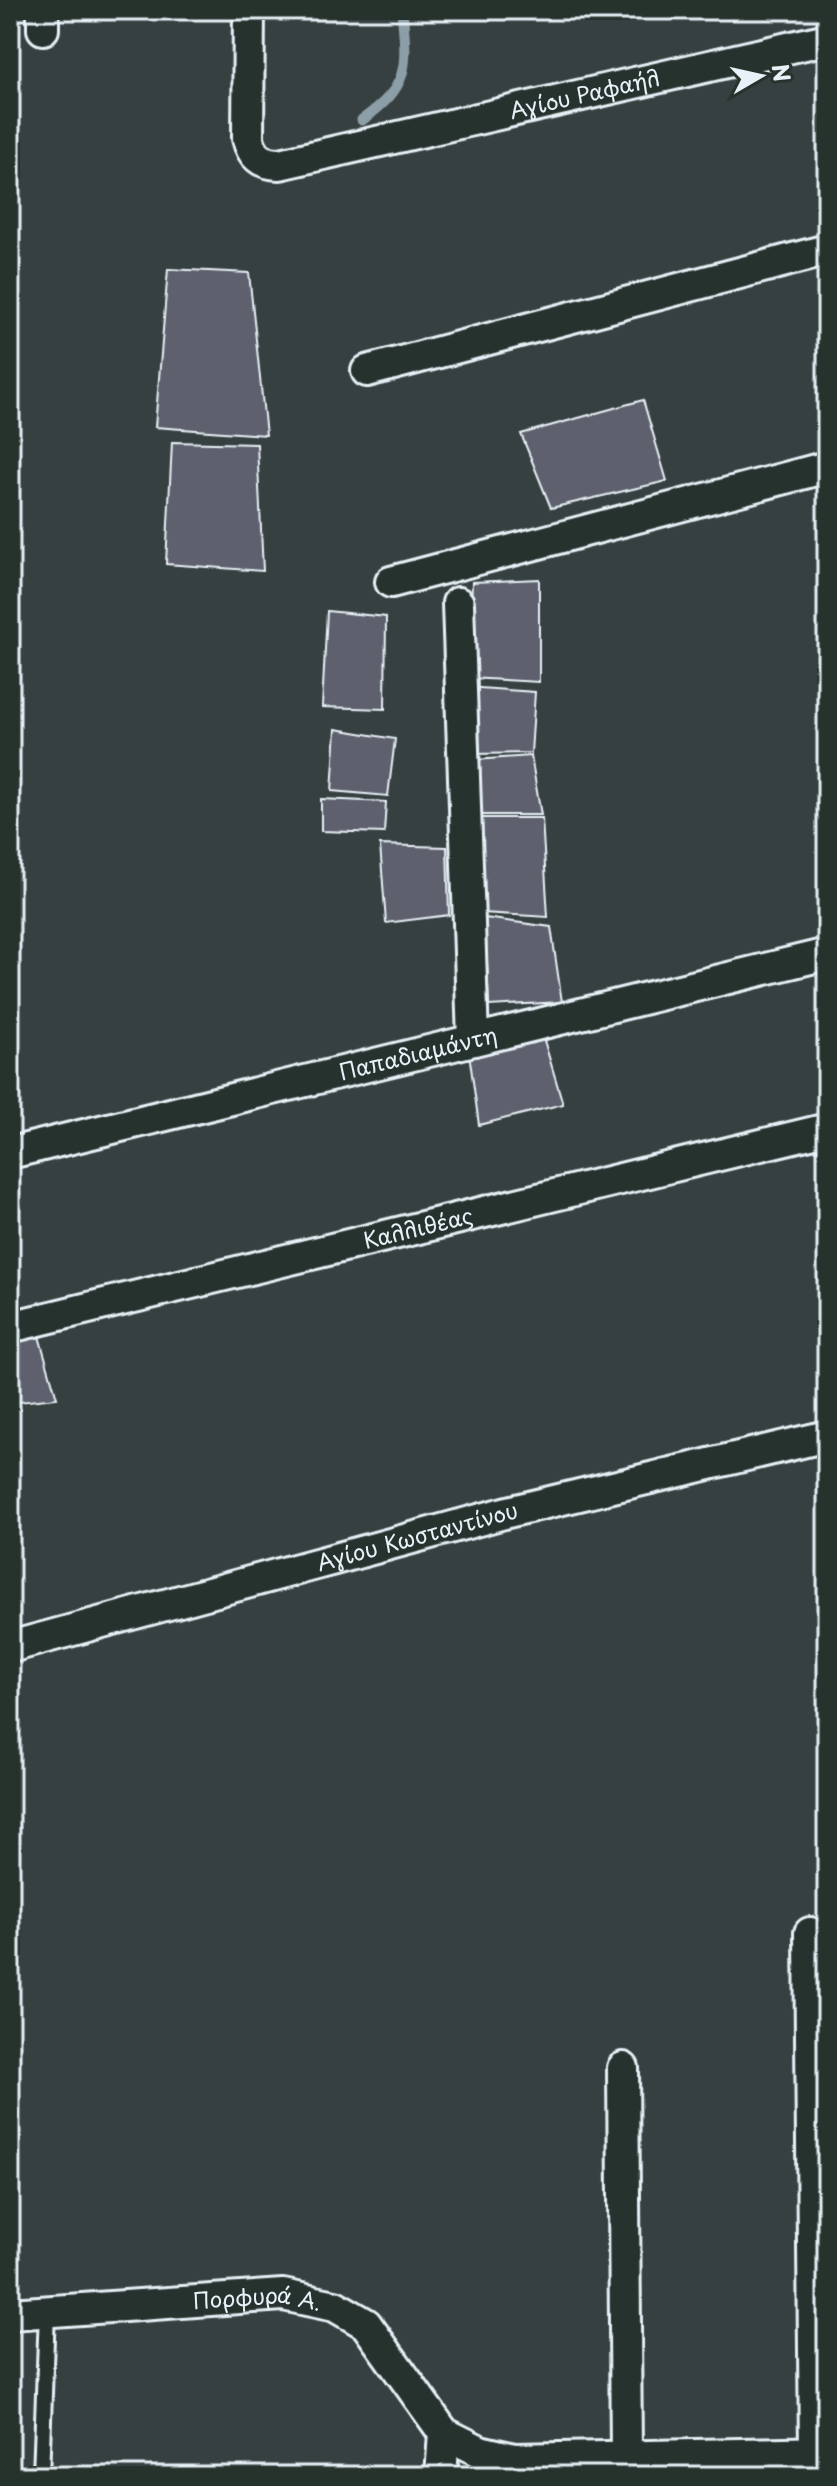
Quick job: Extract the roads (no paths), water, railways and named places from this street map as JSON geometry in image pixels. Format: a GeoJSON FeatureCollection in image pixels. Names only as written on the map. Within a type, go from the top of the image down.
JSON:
{"type":"FeatureCollection","features":[{"type":"Feature","properties":{"kind":"street","name":"Αγίου Ραφαήλ"},"geometry":{"type":"LineString","coordinates":[[249,10],[248,138],[250,150],[268,164],[280,164],[827,39]]}},
{"type":"Feature","properties":{"kind":"street"},"geometry":{"type":"LineString","coordinates":[[367,371],[827,250]]}},
{"type":"Feature","properties":{"kind":"street"},"geometry":{"type":"LineString","coordinates":[[391,582],[827,467]]}},
{"type":"Feature","properties":{"kind":"street"},"geometry":{"type":"LineString","coordinates":[[458,603],[473,1040]]}},
{"type":"Feature","properties":{"kind":"street","name":"Παπαδιαμάντη"},"geometry":{"type":"LineString","coordinates":[[10,1153],[827,954]]}},
{"type":"Feature","properties":{"kind":"street","name":"Καλλιθέας"},"geometry":{"type":"LineString","coordinates":[[10,1327],[827,1129]]}},
{"type":"Feature","properties":{"kind":"street","name":"Αγίου Κωσταντίνου"},"geometry":{"type":"LineString","coordinates":[[10,1647],[508,1512],[827,1436]]}},
{"type":"Feature","properties":{"kind":"street"},"geometry":{"type":"LineString","coordinates":[[441,2476],[444,2433],[480,2451],[515,2459],[821,2452],[810,1933]]}},
{"type":"Feature","properties":{"kind":"street"},"geometry":{"type":"LineString","coordinates":[[623,2068],[626,2455]]}},
{"type":"Feature","properties":{"kind":"street","name":"Πορφυρά Α."},"geometry":{"type":"LineString","coordinates":[[10,2314],[283,2295],[335,2306],[366,2324],[444,2433]]}},
{"type":"Feature","properties":{"kind":"lane"},"geometry":{"type":"LineString","coordinates":[[41,2476],[47,2311]]}},
{"type":"Feature","properties":{"kind":"waterway"},"geometry":{"type":"LineString","coordinates":[[362,120],[378,108],[398,85],[405,46],[402,10]]}}]}
